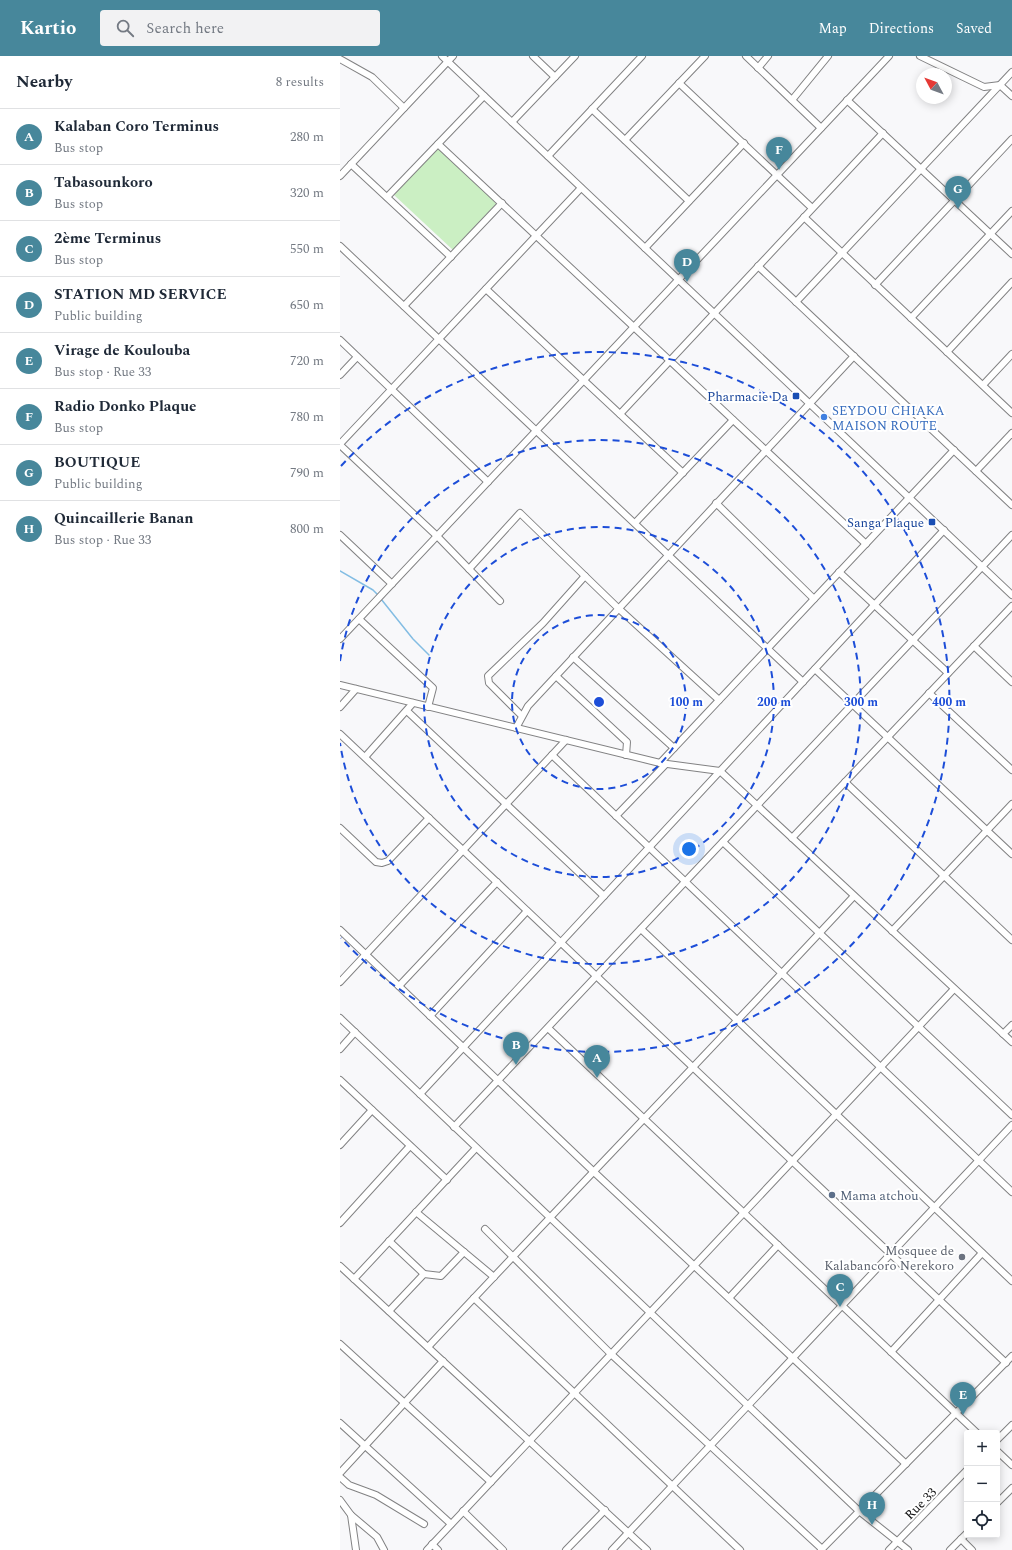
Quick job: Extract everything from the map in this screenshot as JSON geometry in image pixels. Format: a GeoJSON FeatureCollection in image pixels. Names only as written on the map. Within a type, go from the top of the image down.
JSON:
{"type":"FeatureCollection","features":[{"type":"Feature","properties":{"kind":"street"},"geometry":{"type":"LineString","coordinates":[[442,56],[1012,595]]}},
{"type":"Feature","properties":{"kind":"street"},"geometry":{"type":"LineString","coordinates":[[340,176],[453,56]]}},
{"type":"Feature","properties":{"kind":"street"},"geometry":{"type":"LineString","coordinates":[[533,56],[555,77]]}},
{"type":"Feature","properties":{"kind":"street"},"geometry":{"type":"LineString","coordinates":[[512,122],[575,56]]}},
{"type":"Feature","properties":{"kind":"street"},"geometry":{"type":"LineString","coordinates":[[548,156],[642,56]]}},
{"type":"Feature","properties":{"kind":"street"},"geometry":{"type":"LineString","coordinates":[[625,140],[705,56]]}},
{"type":"Feature","properties":{"kind":"street"},"geometry":{"type":"LineString","coordinates":[[746,56],[821,128]]}},
{"type":"Feature","properties":{"kind":"street"},"geometry":{"type":"LineString","coordinates":[[758,68],[768,56]]}},
{"type":"Feature","properties":{"kind":"street"},"geometry":{"type":"LineString","coordinates":[[792,100],[828,56]]}},
{"type":"Feature","properties":{"kind":"street"},"geometry":{"type":"LineString","coordinates":[[340,640],[633,326],[889,56]]}},
{"type":"Feature","properties":{"kind":"street"},"geometry":{"type":"LineString","coordinates":[[920,56],[984,87],[1000,85],[1012,96]]}},
{"type":"Feature","properties":{"kind":"street"},"geometry":{"type":"LineString","coordinates":[[340,59],[372,77],[404,108]]}},
{"type":"Feature","properties":{"kind":"street"},"geometry":{"type":"LineString","coordinates":[[796,302],[1012,72]]}},
{"type":"Feature","properties":{"kind":"street"},"geometry":{"type":"LineString","coordinates":[[679,83],[812,208]]}},
{"type":"Feature","properties":{"kind":"street"},"geometry":{"type":"LineString","coordinates":[[386,197],[484,96]]}},
{"type":"Feature","properties":{"kind":"street"},"geometry":{"type":"LineString","coordinates":[[847,100],[1012,254]]}},
{"type":"Feature","properties":{"kind":"street"},"geometry":{"type":"LineString","coordinates":[[592,109],[689,201]]}},
{"type":"Feature","properties":{"kind":"street"},"geometry":{"type":"LineString","coordinates":[[620,414],[883,133]]}},
{"type":"Feature","properties":{"kind":"street"},"geometry":{"type":"LineString","coordinates":[[875,285],[1012,139]]}},
{"type":"Feature","properties":{"kind":"street"},"geometry":{"type":"LineString","coordinates":[[645,248],[744,143]]}},
{"type":"Feature","properties":{"kind":"street"},"geometry":{"type":"LineString","coordinates":[[438,144],[866,544]]}},
{"type":"Feature","properties":{"kind":"street"},"geometry":{"type":"LineString","coordinates":[[351,164],[450,257]]}},
{"type":"Feature","properties":{"kind":"street"},"geometry":{"type":"LineString","coordinates":[[500,600],[437,536],[340,444],[582,188]]}},
{"type":"Feature","properties":{"kind":"street"},"geometry":{"type":"LineString","coordinates":[[404,306],[502,203]]}},
{"type":"Feature","properties":{"kind":"street"},"geometry":{"type":"LineString","coordinates":[[911,318],[1012,211]]}},
{"type":"Feature","properties":{"kind":"street"},"geometry":{"type":"LineString","coordinates":[[804,217],[1012,413]]}},
{"type":"Feature","properties":{"kind":"street"},"geometry":{"type":"LineString","coordinates":[[340,246],[803,682]]}},
{"type":"Feature","properties":{"kind":"street"},"geometry":{"type":"LineString","coordinates":[[758,266],[1012,505]]}},
{"type":"Feature","properties":{"kind":"street"},"geometry":{"type":"LineString","coordinates":[[947,352],[1012,282]]}},
{"type":"Feature","properties":{"kind":"street"},"geometry":{"type":"LineString","coordinates":[[486,289],[682,473]]}},
{"type":"Feature","properties":{"kind":"street"},"geometry":{"type":"LineString","coordinates":[[340,340],[488,482]]}},
{"type":"Feature","properties":{"kind":"street"},"geometry":{"type":"LineString","coordinates":[[983,386],[1012,354]]}},
{"type":"Feature","properties":{"kind":"street"},"geometry":{"type":"LineString","coordinates":[[340,375],[357,356]]}},
{"type":"Feature","properties":{"kind":"street"},"geometry":{"type":"LineString","coordinates":[[516,728],[528,706],[716,503],[811,405],[854,356]]}},
{"type":"Feature","properties":{"kind":"street"},"geometry":{"type":"LineString","coordinates":[[635,524],[733,420]]}},
{"type":"Feature","properties":{"kind":"street"},"geometry":{"type":"LineString","coordinates":[[976,471],[1012,433]]}},
{"type":"Feature","properties":{"kind":"street"},"geometry":{"type":"LineString","coordinates":[[616,816],[663,764],[674,748],[954,450]]}},
{"type":"Feature","properties":{"kind":"street"},"geometry":{"type":"LineString","coordinates":[[716,503],[814,599]]}},
{"type":"Feature","properties":{"kind":"street"},"geometry":{"type":"LineString","coordinates":[[469,569],[520,513],[618,608],[719,700]]}},
{"type":"Feature","properties":{"kind":"street"},"geometry":{"type":"LineString","coordinates":[[420,1094],[944,530]]}},
{"type":"Feature","properties":{"kind":"street"},"geometry":{"type":"LineString","coordinates":[[340,535],[392,584]]}},
{"type":"Feature","properties":{"kind":"street"},"geometry":{"type":"LineString","coordinates":[[454,1127],[1012,535]]}},
{"type":"Feature","properties":{"kind":"street"},"geometry":{"type":"LineString","coordinates":[[840,572],[948,673]]}},
{"type":"Feature","properties":{"kind":"street"},"geometry":{"type":"LineString","coordinates":[[522,716],[489,684],[488,676],[543,623],[585,576]]}},
{"type":"Feature","properties":{"kind":"street"},"geometry":{"type":"LineString","coordinates":[[792,838],[1012,606]]}},
{"type":"Feature","properties":{"kind":"street"},"geometry":{"type":"LineString","coordinates":[[359,619],[433,688],[428,707]]}},
{"type":"Feature","properties":{"kind":"street"},"geometry":{"type":"LineString","coordinates":[[974,646],[1012,682]]}},
{"type":"Feature","properties":{"kind":"street"},"geometry":{"type":"LineString","coordinates":[[573,657],[674,748]]}},
{"type":"Feature","properties":{"kind":"street"},"geometry":{"type":"LineString","coordinates":[[815,668],[1012,854]]}},
{"type":"Feature","properties":{"kind":"street"},"geometry":{"type":"LineString","coordinates":[[556,676],[627,742],[626,755]]}},
{"type":"Feature","properties":{"kind":"street"},"geometry":{"type":"LineString","coordinates":[[340,685],[663,764],[720,771],[1012,1042]]}},
{"type":"Feature","properties":{"kind":"street"},"geometry":{"type":"LineString","coordinates":[[340,708],[356,689]]}},
{"type":"Feature","properties":{"kind":"street"},"geometry":{"type":"LineString","coordinates":[[929,693],[1012,770]]}},
{"type":"Feature","properties":{"kind":"street"},"geometry":{"type":"LineString","coordinates":[[365,757],[413,703]]}},
{"type":"Feature","properties":{"kind":"street"},"geometry":{"type":"LineString","coordinates":[[407,711],[505,805],[604,896]]}},
{"type":"Feature","properties":{"kind":"street"},"geometry":{"type":"LineString","coordinates":[[340,734],[1006,1363]]}},
{"type":"Feature","properties":{"kind":"street"},"geometry":{"type":"LineString","coordinates":[[340,982],[566,740]]}},
{"type":"Feature","properties":{"kind":"street"},"geometry":{"type":"LineString","coordinates":[[552,755],[1012,1192]]}},
{"type":"Feature","properties":{"kind":"street"},"geometry":{"type":"LineString","coordinates":[[845,782],[1012,940]]}},
{"type":"Feature","properties":{"kind":"street"},"geometry":{"type":"LineString","coordinates":[[892,931],[1012,804]]}},
{"type":"Feature","properties":{"kind":"street"},"geometry":{"type":"LineString","coordinates":[[340,828],[376,862],[382,863],[388,861],[429,818]]}},
{"type":"Feature","properties":{"kind":"street"},"geometry":{"type":"LineString","coordinates":[[723,842],[1012,1115]]}},
{"type":"Feature","properties":{"kind":"street"},"geometry":{"type":"LineString","coordinates":[[399,986],[496,882]]}},
{"type":"Feature","properties":{"kind":"street"},"geometry":{"type":"LineString","coordinates":[[428,1348],[549,1218],[645,1120],[854,896]]}},
{"type":"Feature","properties":{"kind":"street"},"geometry":{"type":"LineString","coordinates":[[430,1016],[527,911]]}},
{"type":"Feature","properties":{"kind":"street"},"geometry":{"type":"LineString","coordinates":[[641,929],[1012,1281]]}},
{"type":"Feature","properties":{"kind":"street"},"geometry":{"type":"LineString","coordinates":[[340,930],[594,1172],[906,1464]]}},
{"type":"Feature","properties":{"kind":"street"},"geometry":{"type":"LineString","coordinates":[[427,1550],[954,988]]}},
{"type":"Feature","properties":{"kind":"street"},"geometry":{"type":"LineString","coordinates":[[340,1018],[859,1511],[908,1550]]}},
{"type":"Feature","properties":{"kind":"street"},"geometry":{"type":"LineString","coordinates":[[1003,1034],[1012,1025]]}},
{"type":"Feature","properties":{"kind":"street"},"geometry":{"type":"LineString","coordinates":[[548,1028],[975,1430]]}},
{"type":"Feature","properties":{"kind":"street"},"geometry":{"type":"LineString","coordinates":[[340,1049],[355,1032]]}},
{"type":"Feature","properties":{"kind":"street"},"geometry":{"type":"LineString","coordinates":[[340,1080],[446,1180]]}},
{"type":"Feature","properties":{"kind":"street"},"geometry":{"type":"LineString","coordinates":[[340,1145],[372,1110]]}},
{"type":"Feature","properties":{"kind":"street"},"geometry":{"type":"LineString","coordinates":[[612,1550],[1012,1125]]}},
{"type":"Feature","properties":{"kind":"street"},"geometry":{"type":"LineString","coordinates":[[340,1223],[410,1146]]}},
{"type":"Feature","properties":{"kind":"street"},"geometry":{"type":"LineString","coordinates":[[354,1279],[476,1148]]}},
{"type":"Feature","properties":{"kind":"street"},"geometry":{"type":"LineString","coordinates":[[416,1212],[494,1277]]}},
{"type":"Feature","properties":{"kind":"street"},"geometry":{"type":"LineString","coordinates":[[485,1229],[611,1354],[821,1550],[1012,1356]]}},
{"type":"Feature","properties":{"kind":"street"},"geometry":{"type":"LineString","coordinates":[[389,1241],[424,1274],[441,1276],[464,1252]]}},
{"type":"Feature","properties":{"kind":"street"},"geometry":{"type":"LineString","coordinates":[[729,1298],[778,1245]]}},
{"type":"Feature","properties":{"kind":"street"},"geometry":{"type":"LineString","coordinates":[[891,1352],[982,1253]]}},
{"type":"Feature","properties":{"kind":"street"},"geometry":{"type":"LineString","coordinates":[[340,1276],[342,1268],[647,1550]]}},
{"type":"Feature","properties":{"kind":"street"},"geometry":{"type":"LineString","coordinates":[[389,1311],[424,1274]]}},
{"type":"Feature","properties":{"kind":"street"},"geometry":{"type":"LineString","coordinates":[[474,1298],[740,1550]]}},
{"type":"Feature","properties":{"kind":"street"},"geometry":{"type":"LineString","coordinates":[[340,1344],[491,1482]]}},
{"type":"Feature","properties":{"kind":"street"},"geometry":{"type":"LineString","coordinates":[[340,1473],[443,1360]]}},
{"type":"Feature","properties":{"kind":"street"},"geometry":{"type":"LineString","coordinates":[[340,1423],[451,1524]]}},
{"type":"Feature","properties":{"kind":"street"},"geometry":{"type":"LineString","coordinates":[[1000,1437],[1012,1425]]}},
{"type":"Feature","properties":{"kind":"street"},"geometry":{"type":"LineString","coordinates":[[1000,1454],[1012,1465]]}},
{"type":"Feature","properties":{"kind":"street","name":"Rue 33"},"geometry":{"type":"LineString","coordinates":[[889,1550],[964,1473]]}},
{"type":"Feature","properties":{"kind":"street"},"geometry":{"type":"LineString","coordinates":[[340,1477],[349,1485],[376,1495],[424,1524]]}},
{"type":"Feature","properties":{"kind":"street"},"geometry":{"type":"LineString","coordinates":[[998,1502],[1012,1488]]}},
{"type":"Feature","properties":{"kind":"street"},"geometry":{"type":"LineString","coordinates":[[340,1500],[351,1515],[377,1537],[384,1550]]}},
{"type":"Feature","properties":{"kind":"street"},"geometry":{"type":"LineString","coordinates":[[566,1550],[605,1510]]}},
{"type":"Feature","properties":{"kind":"street"},"geometry":{"type":"LineString","coordinates":[[463,1511],[503,1550]]}},
{"type":"Feature","properties":{"kind":"street"},"geometry":{"type":"LineString","coordinates":[[351,1515],[356,1550]]}},
{"type":"Feature","properties":{"kind":"street"},"geometry":{"type":"LineString","coordinates":[[950,1550],[964,1536]]}},
{"type":"Feature","properties":{"kind":"street"},"geometry":{"type":"LineString","coordinates":[[961,1539],[972,1550]]}},
{"type":"Feature","properties":{"kind":"street"},"geometry":{"type":"LineString","coordinates":[[432,1544],[438,1550]]}},
{"type":"Feature","properties":{"kind":"green space"},"geometry":{"type":"Polygon","coordinates":[[[438,148],[497,203],[453,250],[394,195],[438,148]]]}},
{"type":"Feature","properties":{"kind":"waterway"},"geometry":{"type":"LineString","coordinates":[[340,571],[373,590],[379,596]]}},
{"type":"Feature","properties":{"kind":"waterway"},"geometry":{"type":"LineString","coordinates":[[381,599],[413,639],[429,655]]}},
{"type":"Feature","properties":{"kind":"place","name":"Radio Donko Plaque"},"geometry":{"type":"Point","coordinates":[779,170]}},
{"type":"Feature","properties":{"kind":"place","name":"BOUTIQUE"},"geometry":{"type":"Point","coordinates":[958,209]}},
{"type":"Feature","properties":{"kind":"place","name":"STATION MD SERVICE"},"geometry":{"type":"Point","coordinates":[687,282]}},
{"type":"Feature","properties":{"kind":"place","name":"Pharmacie Da"},"geometry":{"type":"Point","coordinates":[796,396]}},
{"type":"Feature","properties":{"kind":"place","name":"SEYDOU CHIAKA MAISON ROUTE"},"geometry":{"type":"Point","coordinates":[824,417]}},
{"type":"Feature","properties":{"kind":"place","name":"Sanga Plaque"},"geometry":{"type":"Point","coordinates":[932,522]}},
{"type":"Feature","properties":{"kind":"place","name":"Tabasounkoro"},"geometry":{"type":"Point","coordinates":[516,1065]}},
{"type":"Feature","properties":{"kind":"place","name":"Kalaban Coro Terminus"},"geometry":{"type":"Point","coordinates":[597,1078]}},
{"type":"Feature","properties":{"kind":"place","name":"Mama atchou"},"geometry":{"type":"Point","coordinates":[832,1195]}},
{"type":"Feature","properties":{"kind":"place","name":"Mosquee de Kalabancoro Nerekoro"},"geometry":{"type":"Point","coordinates":[962,1257]}},
{"type":"Feature","properties":{"kind":"place","name":"2ème Terminus"},"geometry":{"type":"Point","coordinates":[840,1307]}},
{"type":"Feature","properties":{"kind":"place","name":"Virage de Koulouba"},"geometry":{"type":"Point","coordinates":[963,1415]}},
{"type":"Feature","properties":{"kind":"place","name":"Quincaillerie Banan"},"geometry":{"type":"Point","coordinates":[872,1525]}}]}
